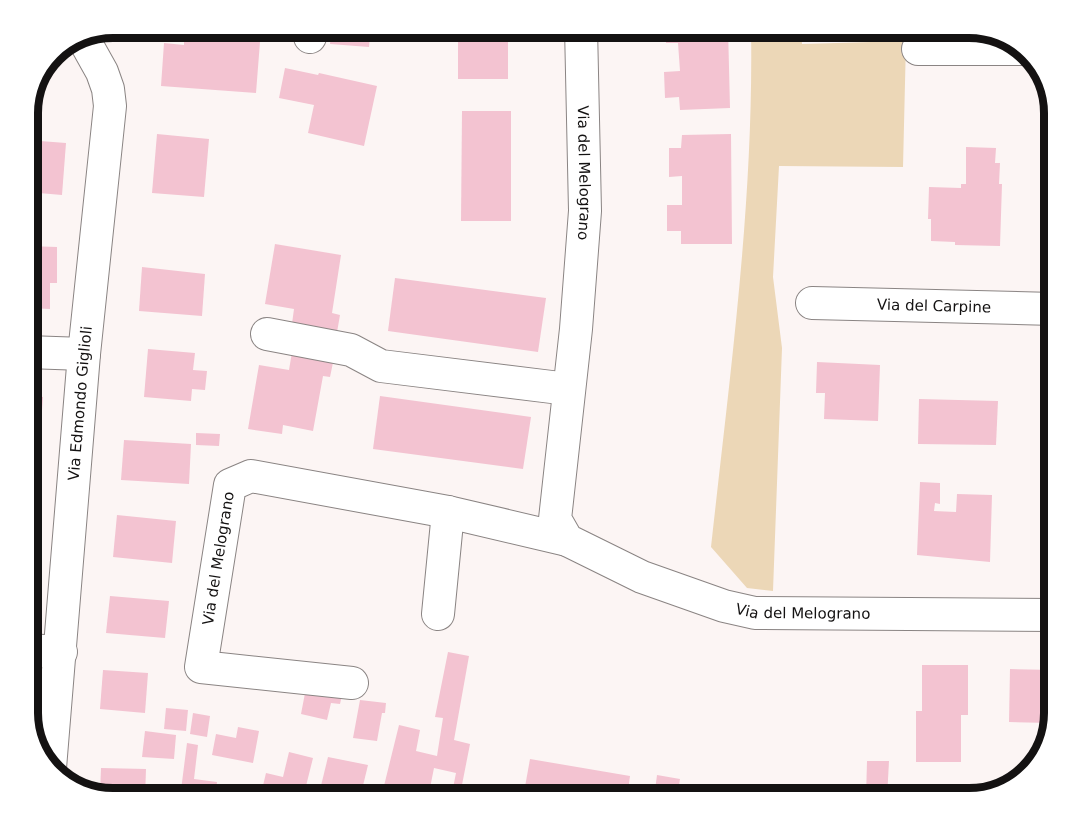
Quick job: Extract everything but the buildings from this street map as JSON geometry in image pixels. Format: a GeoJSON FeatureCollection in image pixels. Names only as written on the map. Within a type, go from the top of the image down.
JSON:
{"type":"FeatureCollection","features":[{"type":"Feature","properties":{"kind":"street","name":"Via del Melograno"},"geometry":{"type":"LineString","coordinates":[[567,540],[555,519],[576,329],[585,211],[581,38]]}},
{"type":"Feature","properties":{"kind":"street","name":"Via Edmondo Giglioli"},"geometry":{"type":"LineString","coordinates":[[51,755],[84,354],[110,106],[102,72],[82,44]]}},
{"type":"Feature","properties":{"kind":"street"},"geometry":{"type":"LineString","coordinates":[[918,49],[1008,49]]}},
{"type":"Feature","properties":{"kind":"street","name":"Via del Carpine"},"geometry":{"type":"LineString","coordinates":[[812,303],[1044,309]]}},
{"type":"Feature","properties":{"kind":"street"},"geometry":{"type":"LineString","coordinates":[[267,336],[351,350],[381,366],[568,388]]}},
{"type":"Feature","properties":{"kind":"street"},"geometry":{"type":"LineString","coordinates":[[38,352],[84,354]]}},
{"type":"Feature","properties":{"kind":"street","name":"Via del Melograno"},"geometry":{"type":"LineString","coordinates":[[352,683],[201,667],[230,485],[251,476],[448,512],[567,540],[642,577],[724,606],[755,613],[1044,615]]}},
{"type":"Feature","properties":{"kind":"street"},"geometry":{"type":"LineString","coordinates":[[438,614],[448,512]]}},
{"type":"Feature","properties":{"kind":"street"},"geometry":{"type":"LineString","coordinates":[[38,651],[61,652]]}},
{"type":"Feature","properties":{"kind":"shaded area"},"geometry":{"type":"Polygon","coordinates":[[[751,38],[802,38],[802,44],[906,41],[903,167],[779,166],[773,277],[782,348],[773,591],[747,588],[711,547],[745,222],[751,38]]]}}]}
